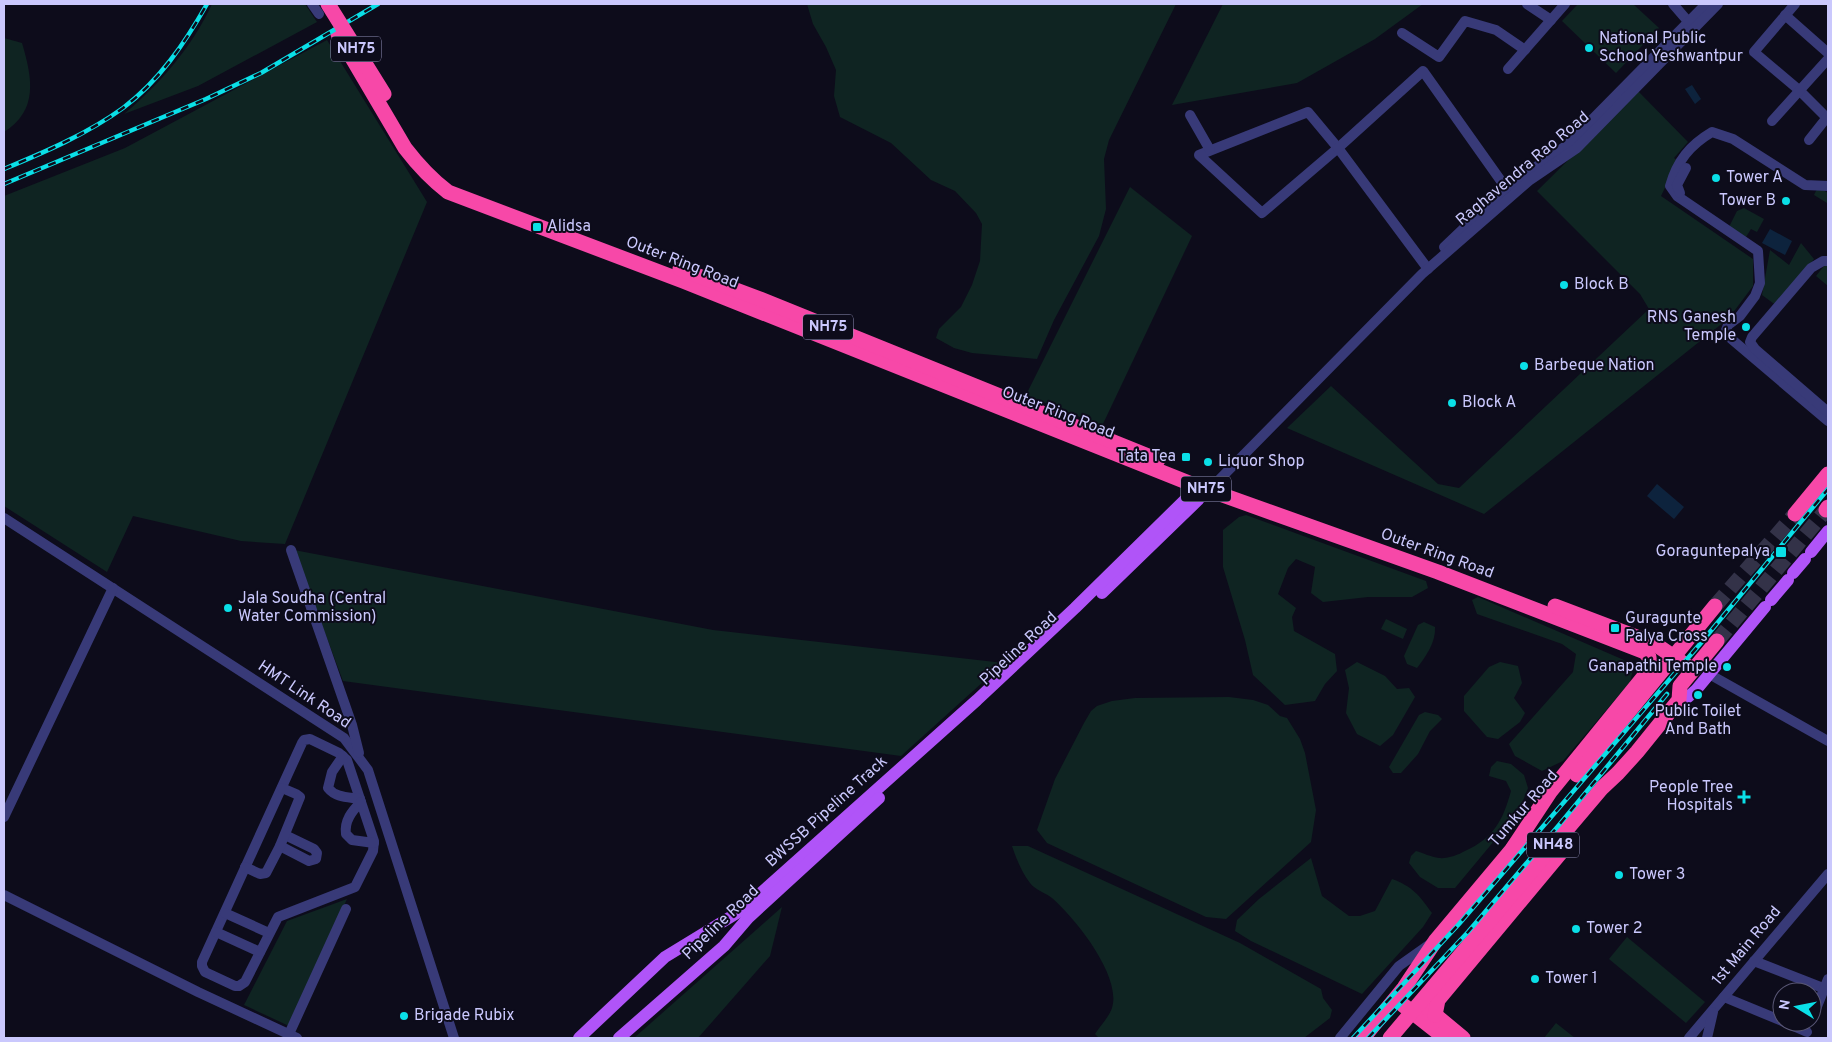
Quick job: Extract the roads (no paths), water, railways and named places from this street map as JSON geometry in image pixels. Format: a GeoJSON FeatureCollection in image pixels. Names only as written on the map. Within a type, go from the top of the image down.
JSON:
{"type":"FeatureCollection","features":[{"type":"Feature","properties":{"kind":"highway","name":"Outer Ring Road"},"geometry":{"type":"LineString","coordinates":[[322,7],[421,158],[438,176],[460,188],[760,299],[1211,486],[1645,652],[1651,663],[1650,669],[1550,792],[1513,848]]}},
{"type":"Feature","properties":{"kind":"highway"},"geometry":{"type":"LineString","coordinates":[[1795,514],[1828,474]]}},
{"type":"Feature","properties":{"kind":"highway","name":"Outer Ring Road"},"geometry":{"type":"LineString","coordinates":[[1211,486],[1615,628],[1655,644],[1692,670]]}},
{"type":"Feature","properties":{"kind":"highway","name":"Tumkur Road"},"geometry":{"type":"LineString","coordinates":[[1364,1038],[1399,994],[1436,940],[1565,789],[1716,606]]}},
{"type":"Feature","properties":{"kind":"highway","name":"NH48"},"geometry":{"type":"LineString","coordinates":[[1390,1038],[1679,700],[1680,686],[1717,641]]}},
{"type":"Feature","properties":{"kind":"highway"},"geometry":{"type":"LineString","coordinates":[[1435,1015],[1438,1000],[1612,790],[1618,773]]}},
{"type":"Feature","properties":{"kind":"highway"},"geometry":{"type":"LineString","coordinates":[[1425,956],[1445,973]]}},
{"type":"Feature","properties":{"kind":"highway"},"geometry":{"type":"LineString","coordinates":[[1399,994],[1415,1007],[1445,1038]]}},
{"type":"Feature","properties":{"kind":"highway"},"geometry":{"type":"LineString","coordinates":[[1415,1007],[1435,1015],[1463,1038]]}},
{"type":"Feature","properties":{"kind":"main road","name":"Pipeline Road"},"geometry":{"type":"LineString","coordinates":[[619,1038],[724,946],[748,918],[992,696],[1174,517],[1190,495],[1211,486]]}},
{"type":"Feature","properties":{"kind":"main road","name":"Pipeline Road"},"geometry":{"type":"LineString","coordinates":[[977,700],[1174,517]]}},
{"type":"Feature","properties":{"kind":"main road"},"geometry":{"type":"LineString","coordinates":[[1679,700],[1688,697],[1711,672],[1828,531]]}},
{"type":"Feature","properties":{"kind":"main road","name":"BWSSB Pipeline Track"},"geometry":{"type":"LineString","coordinates":[[579,1038],[665,957],[742,910],[977,700]]}},
{"type":"Feature","properties":{"kind":"street"},"geometry":{"type":"LineString","coordinates":[[312,4],[322,7]]}},
{"type":"Feature","properties":{"kind":"street"},"geometry":{"type":"LineString","coordinates":[[1527,4],[1552,20]]}},
{"type":"Feature","properties":{"kind":"street"},"geometry":{"type":"LineString","coordinates":[[1508,69],[1565,4]]}},
{"type":"Feature","properties":{"kind":"street"},"geometry":{"type":"LineString","coordinates":[[1672,4],[1691,25]]}},
{"type":"Feature","properties":{"kind":"street","name":"Raghavendra Rao Road"},"geometry":{"type":"LineString","coordinates":[[1211,486],[1428,269],[1530,180],[1577,148],[1691,25],[1706,4]]}},
{"type":"Feature","properties":{"kind":"street","name":"Raghavendra Rao Road"},"geometry":{"type":"LineString","coordinates":[[1428,269],[1432,258],[1506,188],[1567,144],[1691,25],[1718,4]]}},
{"type":"Feature","properties":{"kind":"street"},"geometry":{"type":"LineString","coordinates":[[1795,4],[1754,52],[1799,90],[1828,118],[1808,140]]}},
{"type":"Feature","properties":{"kind":"street"},"geometry":{"type":"LineString","coordinates":[[1785,15],[1828,54]]}},
{"type":"Feature","properties":{"kind":"street"},"geometry":{"type":"LineString","coordinates":[[1402,33],[1439,57],[1465,21],[1496,30],[1525,50]]}},
{"type":"Feature","properties":{"kind":"street"},"geometry":{"type":"LineString","coordinates":[[1772,121],[1828,59]]}},
{"type":"Feature","properties":{"kind":"street"},"geometry":{"type":"LineString","coordinates":[[1428,269],[1338,148],[1308,112],[1199,154],[1262,212],[1338,148],[1423,71],[1506,188]]}},
{"type":"Feature","properties":{"kind":"street"},"geometry":{"type":"LineString","coordinates":[[1190,115],[1210,150]]}},
{"type":"Feature","properties":{"kind":"street"},"geometry":{"type":"LineString","coordinates":[[1828,186],[1805,185],[1733,139],[1712,132],[1698,140],[1688,150],[1673,175],[1670,186],[1676,196],[1758,251],[1760,283],[1755,296],[1740,316],[1728,325],[1726,330],[1729,337],[1752,352],[1828,412]]}},
{"type":"Feature","properties":{"kind":"street"},"geometry":{"type":"LineString","coordinates":[[1686,168],[1677,185],[1680,195],[1686,203]]}},
{"type":"Feature","properties":{"kind":"street"},"geometry":{"type":"LineString","coordinates":[[1828,261],[1823,261],[1811,268],[1752,337],[1750,342],[1752,352],[1828,421]]}},
{"type":"Feature","properties":{"kind":"street","name":"HMT Link Road"},"geometry":{"type":"LineString","coordinates":[[4,518],[344,738],[368,770],[454,1038]]}},
{"type":"Feature","properties":{"kind":"street"},"geometry":{"type":"LineString","coordinates":[[292,550],[352,725],[360,759]]}},
{"type":"Feature","properties":{"kind":"street"},"geometry":{"type":"LineString","coordinates":[[4,817],[113,588]]}},
{"type":"Feature","properties":{"kind":"street"},"geometry":{"type":"LineString","coordinates":[[1711,672],[1803,722],[1812,731],[1828,741]]}},
{"type":"Feature","properties":{"kind":"street"},"geometry":{"type":"LineString","coordinates":[[310,739],[343,756],[348,764],[374,843],[373,851],[355,887],[278,916],[243,985],[235,986],[206,972],[202,966],[216,932],[304,740],[310,739]]}},
{"type":"Feature","properties":{"kind":"street"},"geometry":{"type":"LineString","coordinates":[[343,756],[332,772],[328,788],[331,792],[340,796],[360,800]]}},
{"type":"Feature","properties":{"kind":"street"},"geometry":{"type":"LineString","coordinates":[[246,867],[260,874],[266,873],[280,846],[300,797],[282,788]]}},
{"type":"Feature","properties":{"kind":"street"},"geometry":{"type":"LineString","coordinates":[[360,800],[350,814],[345,828],[346,834],[352,840],[374,843]]}},
{"type":"Feature","properties":{"kind":"street"},"geometry":{"type":"LineString","coordinates":[[366,817],[382,812]]}},
{"type":"Feature","properties":{"kind":"street"},"geometry":{"type":"LineString","coordinates":[[370,831],[386,825]]}},
{"type":"Feature","properties":{"kind":"street"},"geometry":{"type":"LineString","coordinates":[[280,846],[309,861],[316,859],[317,853],[314,850],[285,835]]}},
{"type":"Feature","properties":{"kind":"street","name":"1st Main Road"},"geometry":{"type":"LineString","coordinates":[[1689,1038],[1828,874]]}},
{"type":"Feature","properties":{"kind":"street"},"geometry":{"type":"LineString","coordinates":[[1818,886],[1828,890]]}},
{"type":"Feature","properties":{"kind":"street"},"geometry":{"type":"LineString","coordinates":[[4,895],[198,992],[293,1036],[346,908]]}},
{"type":"Feature","properties":{"kind":"street"},"geometry":{"type":"LineString","coordinates":[[225,913],[269,933]]}},
{"type":"Feature","properties":{"kind":"street"},"geometry":{"type":"LineString","coordinates":[[216,932],[260,952]]}},
{"type":"Feature","properties":{"kind":"street"},"geometry":{"type":"LineString","coordinates":[[1340,1038],[1399,966],[1436,940]]}},
{"type":"Feature","properties":{"kind":"street"},"geometry":{"type":"LineString","coordinates":[[1754,961],[1827,986],[1822,998]]}},
{"type":"Feature","properties":{"kind":"street"},"geometry":{"type":"LineString","coordinates":[[1724,997],[1772,1017]]}},
{"type":"Feature","properties":{"kind":"street"},"geometry":{"type":"LineString","coordinates":[[1707,1038],[1713,1010]]}},
{"type":"Feature","properties":{"kind":"water"},"geometry":{"type":"Polygon","coordinates":[[[1692,85],[1701,99],[1695,104],[1685,89],[1692,85]]]}},
{"type":"Feature","properties":{"kind":"water"},"geometry":{"type":"Polygon","coordinates":[[[1770,229],[1792,241],[1785,255],[1762,243],[1770,229]]]}},
{"type":"Feature","properties":{"kind":"water"},"geometry":{"type":"Polygon","coordinates":[[[1657,484],[1684,507],[1674,519],[1647,496],[1657,484]]]}},
{"type":"Feature","properties":{"kind":"tunnel"},"geometry":{"type":"LineString","coordinates":[[1717,641],[1826,510]]}},
{"type":"Feature","properties":{"kind":"tunnel"},"geometry":{"type":"LineString","coordinates":[[1715,606],[1795,514]]}},
{"type":"Feature","properties":{"kind":"railway"},"geometry":{"type":"LineString","coordinates":[[4,169],[80,134],[123,108],[160,74],[190,33],[207,4]]}},
{"type":"Feature","properties":{"kind":"railway"},"geometry":{"type":"LineString","coordinates":[[4,184],[206,99],[261,73],[378,4]]}},
{"type":"Feature","properties":{"kind":"railway"},"geometry":{"type":"LineString","coordinates":[[1353,1038],[1459,924],[1700,644],[1828,489]]}},
{"type":"Feature","properties":{"kind":"railway"},"geometry":{"type":"LineString","coordinates":[[1368,1038],[1468,932],[1667,694]]}},
{"type":"Feature","properties":{"kind":"place","name":"National Public School Yeshwantpur"},"geometry":{"type":"Point","coordinates":[1589,48]}},
{"type":"Feature","properties":{"kind":"place","name":"Tower A"},"geometry":{"type":"Point","coordinates":[1716,178]}},
{"type":"Feature","properties":{"kind":"place","name":"Tower B"},"geometry":{"type":"Point","coordinates":[1786,201]}},
{"type":"Feature","properties":{"kind":"place","name":"Alidsa"},"geometry":{"type":"Point","coordinates":[537,227]}},
{"type":"Feature","properties":{"kind":"place","name":"Block B"},"geometry":{"type":"Point","coordinates":[1564,285]}},
{"type":"Feature","properties":{"kind":"place","name":"RNS Ganesh Temple"},"geometry":{"type":"Point","coordinates":[1746,327]}},
{"type":"Feature","properties":{"kind":"place","name":"Barbeque Nation"},"geometry":{"type":"Point","coordinates":[1524,366]}},
{"type":"Feature","properties":{"kind":"place","name":"Block A"},"geometry":{"type":"Point","coordinates":[1452,403]}},
{"type":"Feature","properties":{"kind":"place","name":"Tata Tea"},"geometry":{"type":"Point","coordinates":[1186,457]}},
{"type":"Feature","properties":{"kind":"place","name":"Liquor Shop"},"geometry":{"type":"Point","coordinates":[1208,462]}},
{"type":"Feature","properties":{"kind":"place","name":"Goraguntepalya"},"geometry":{"type":"Point","coordinates":[1781,552]}},
{"type":"Feature","properties":{"kind":"place","name":"Jala Soudha (Central Water Commission)"},"geometry":{"type":"Point","coordinates":[228,608]}},
{"type":"Feature","properties":{"kind":"place","name":"Guragunte Palya Cross"},"geometry":{"type":"Point","coordinates":[1615,628]}},
{"type":"Feature","properties":{"kind":"place","name":"Ganapathi Temple"},"geometry":{"type":"Point","coordinates":[1727,667]}},
{"type":"Feature","properties":{"kind":"place","name":"Public Toilet And Bath"},"geometry":{"type":"Point","coordinates":[1698,695]}},
{"type":"Feature","properties":{"kind":"place","name":"People Tree Hospitals"},"geometry":{"type":"Point","coordinates":[1744,797]}},
{"type":"Feature","properties":{"kind":"place","name":"Tower 3"},"geometry":{"type":"Point","coordinates":[1619,875]}},
{"type":"Feature","properties":{"kind":"place","name":"Tower 2"},"geometry":{"type":"Point","coordinates":[1576,929]}},
{"type":"Feature","properties":{"kind":"place","name":"Tower 1"},"geometry":{"type":"Point","coordinates":[1535,979]}},
{"type":"Feature","properties":{"kind":"place","name":"Brigade Rubix"},"geometry":{"type":"Point","coordinates":[404,1016]}}]}
